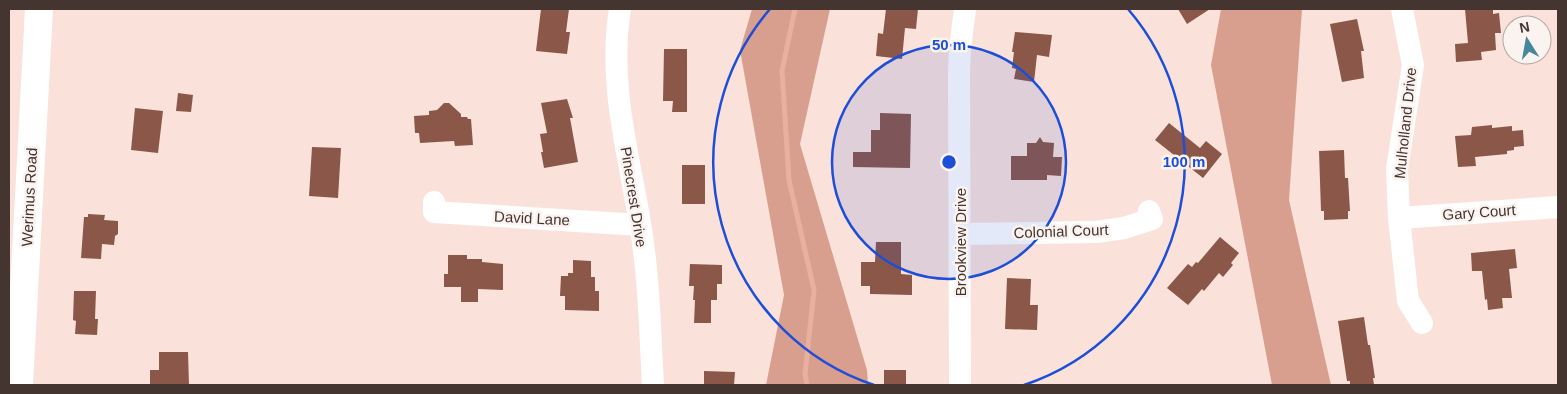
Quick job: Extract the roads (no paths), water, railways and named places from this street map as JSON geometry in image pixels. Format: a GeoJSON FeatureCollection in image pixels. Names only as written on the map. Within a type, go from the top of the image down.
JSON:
{"type":"FeatureCollection","features":[{"type":"Feature","properties":{"kind":"main road","name":"Werimus Road"},"geometry":{"type":"LineString","coordinates":[[19,385],[39,9]]}},
{"type":"Feature","properties":{"kind":"street","name":"Pinecrest Drive"},"geometry":{"type":"LineString","coordinates":[[620,9],[616,64],[618,99],[640,224],[648,289],[653,385]]}},
{"type":"Feature","properties":{"kind":"street","name":"Brookview Drive"},"geometry":{"type":"LineString","coordinates":[[960,385],[959,74],[960,48],[966,9]]}},
{"type":"Feature","properties":{"kind":"street","name":"Mulholland Drive"},"geometry":{"type":"LineString","coordinates":[[1402,9],[1413,64],[1398,169],[1399,218],[1408,301],[1422,323]]}},
{"type":"Feature","properties":{"kind":"street","name":"David Lane"},"geometry":{"type":"LineString","coordinates":[[434,202],[434,212],[640,224]]}},
{"type":"Feature","properties":{"kind":"street","name":"Gary Court"},"geometry":{"type":"LineString","coordinates":[[1399,218],[1558,207]]}},
{"type":"Feature","properties":{"kind":"street","name":"Colonial Court"},"geometry":{"type":"LineString","coordinates":[[960,234],[1096,232],[1124,228],[1152,219],[1149,210]]}},
{"type":"Feature","properties":{"kind":"waterway"},"geometry":{"type":"LineString","coordinates":[[795,9],[782,71],[789,180],[814,290],[805,374],[807,385]]}}]}
